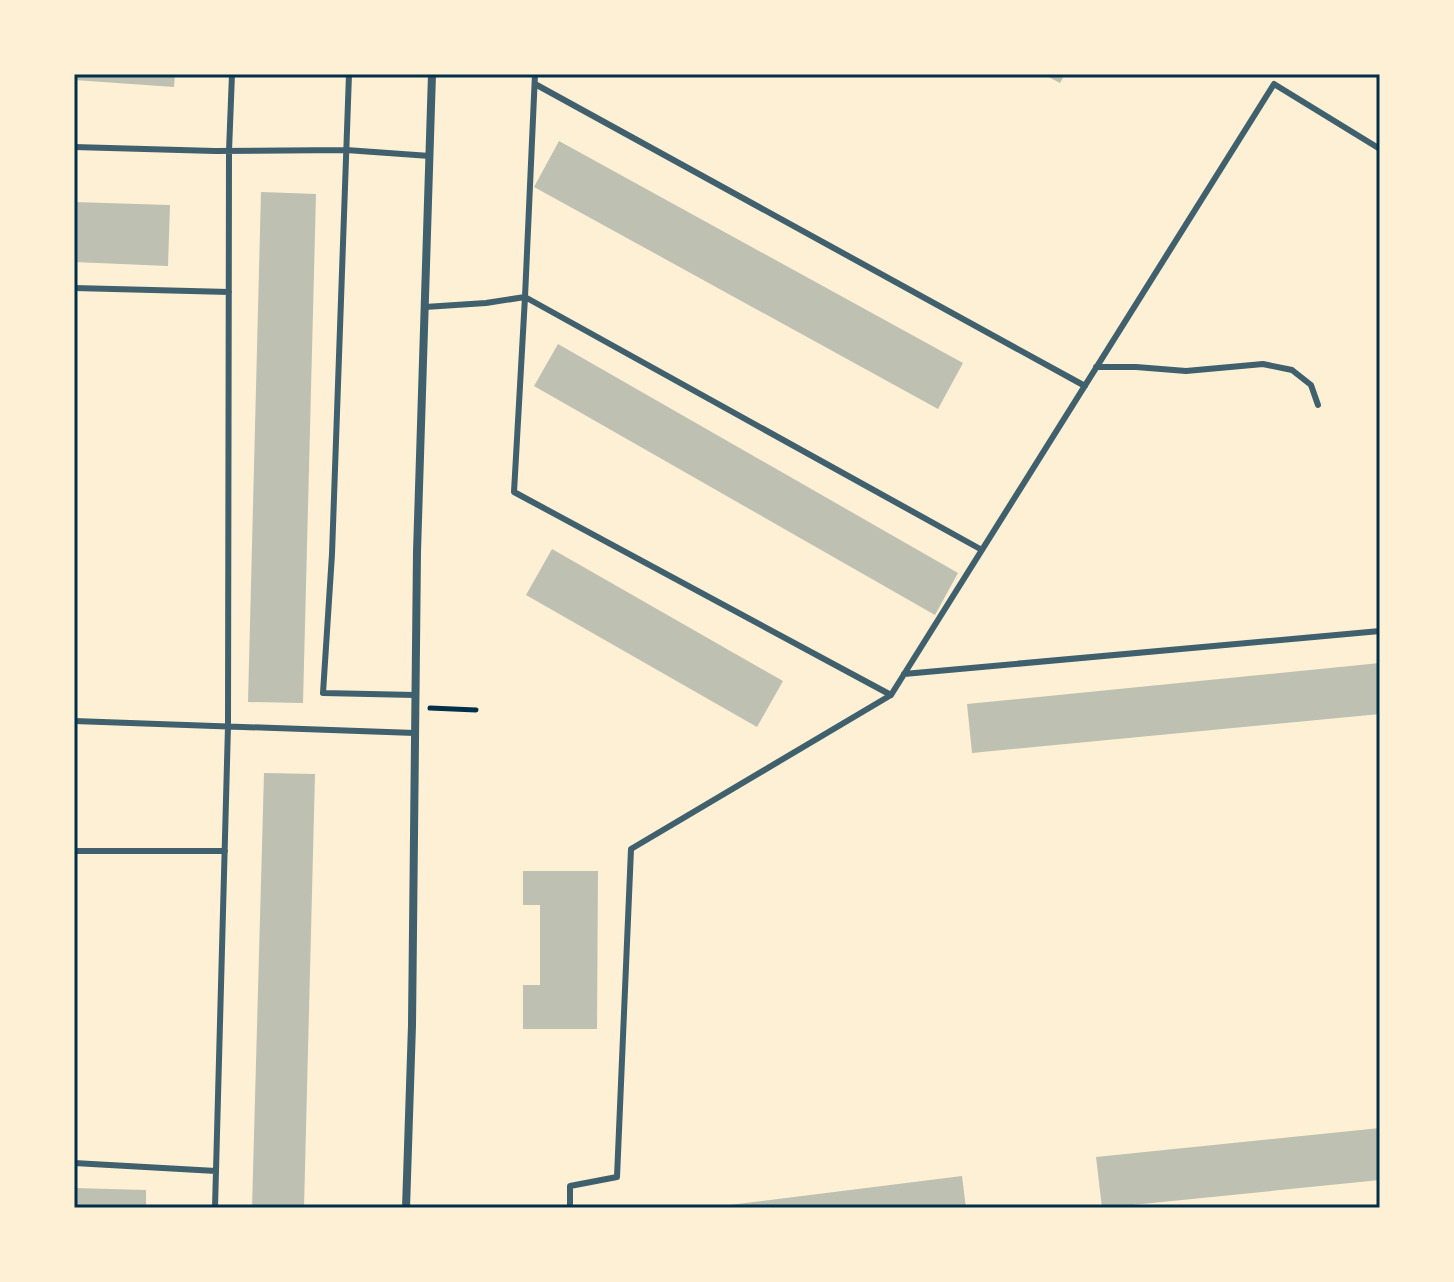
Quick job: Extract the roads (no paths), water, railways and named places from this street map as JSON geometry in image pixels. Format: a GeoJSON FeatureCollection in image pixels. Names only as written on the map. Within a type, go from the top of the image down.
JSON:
{"type":"FeatureCollection","features":[{"type":"Feature","properties":{"kind":"street"},"geometry":{"type":"LineString","coordinates":[[406,1208],[412,1025],[417,552],[432,74]]}},
{"type":"Feature","properties":{"kind":"lane"},"geometry":{"type":"LineString","coordinates":[[215,1208],[228,726],[229,151],[232,74]]}},
{"type":"Feature","properties":{"kind":"lane"},"geometry":{"type":"LineString","coordinates":[[349,74],[332,554],[323,693],[415,695]]}},
{"type":"Feature","properties":{"kind":"lane"},"geometry":{"type":"LineString","coordinates":[[535,74],[514,492],[891,695]]}},
{"type":"Feature","properties":{"kind":"lane"},"geometry":{"type":"LineString","coordinates":[[535,84],[1085,386]]}},
{"type":"Feature","properties":{"kind":"lane"},"geometry":{"type":"LineString","coordinates":[[570,1208],[570,1186],[617,1177],[631,849],[891,695],[1274,84],[1380,149]]}},
{"type":"Feature","properties":{"kind":"lane"},"geometry":{"type":"LineString","coordinates":[[74,147],[346,150],[430,156]]}},
{"type":"Feature","properties":{"kind":"lane"},"geometry":{"type":"LineString","coordinates":[[74,288],[229,292]]}},
{"type":"Feature","properties":{"kind":"lane"},"geometry":{"type":"LineString","coordinates":[[425,307],[525,297],[982,550]]}},
{"type":"Feature","properties":{"kind":"lane"},"geometry":{"type":"LineString","coordinates":[[1096,367],[1186,371],[1263,364],[1292,370],[1311,385],[1318,405]]}},
{"type":"Feature","properties":{"kind":"lane"},"geometry":{"type":"LineString","coordinates":[[904,674],[1380,631]]}},
{"type":"Feature","properties":{"kind":"lane"},"geometry":{"type":"LineString","coordinates":[[74,721],[415,733]]}},
{"type":"Feature","properties":{"kind":"lane"},"geometry":{"type":"LineString","coordinates":[[74,851],[225,851]]}},
{"type":"Feature","properties":{"kind":"lane"},"geometry":{"type":"LineString","coordinates":[[74,1163],[216,1171]]}}]}
